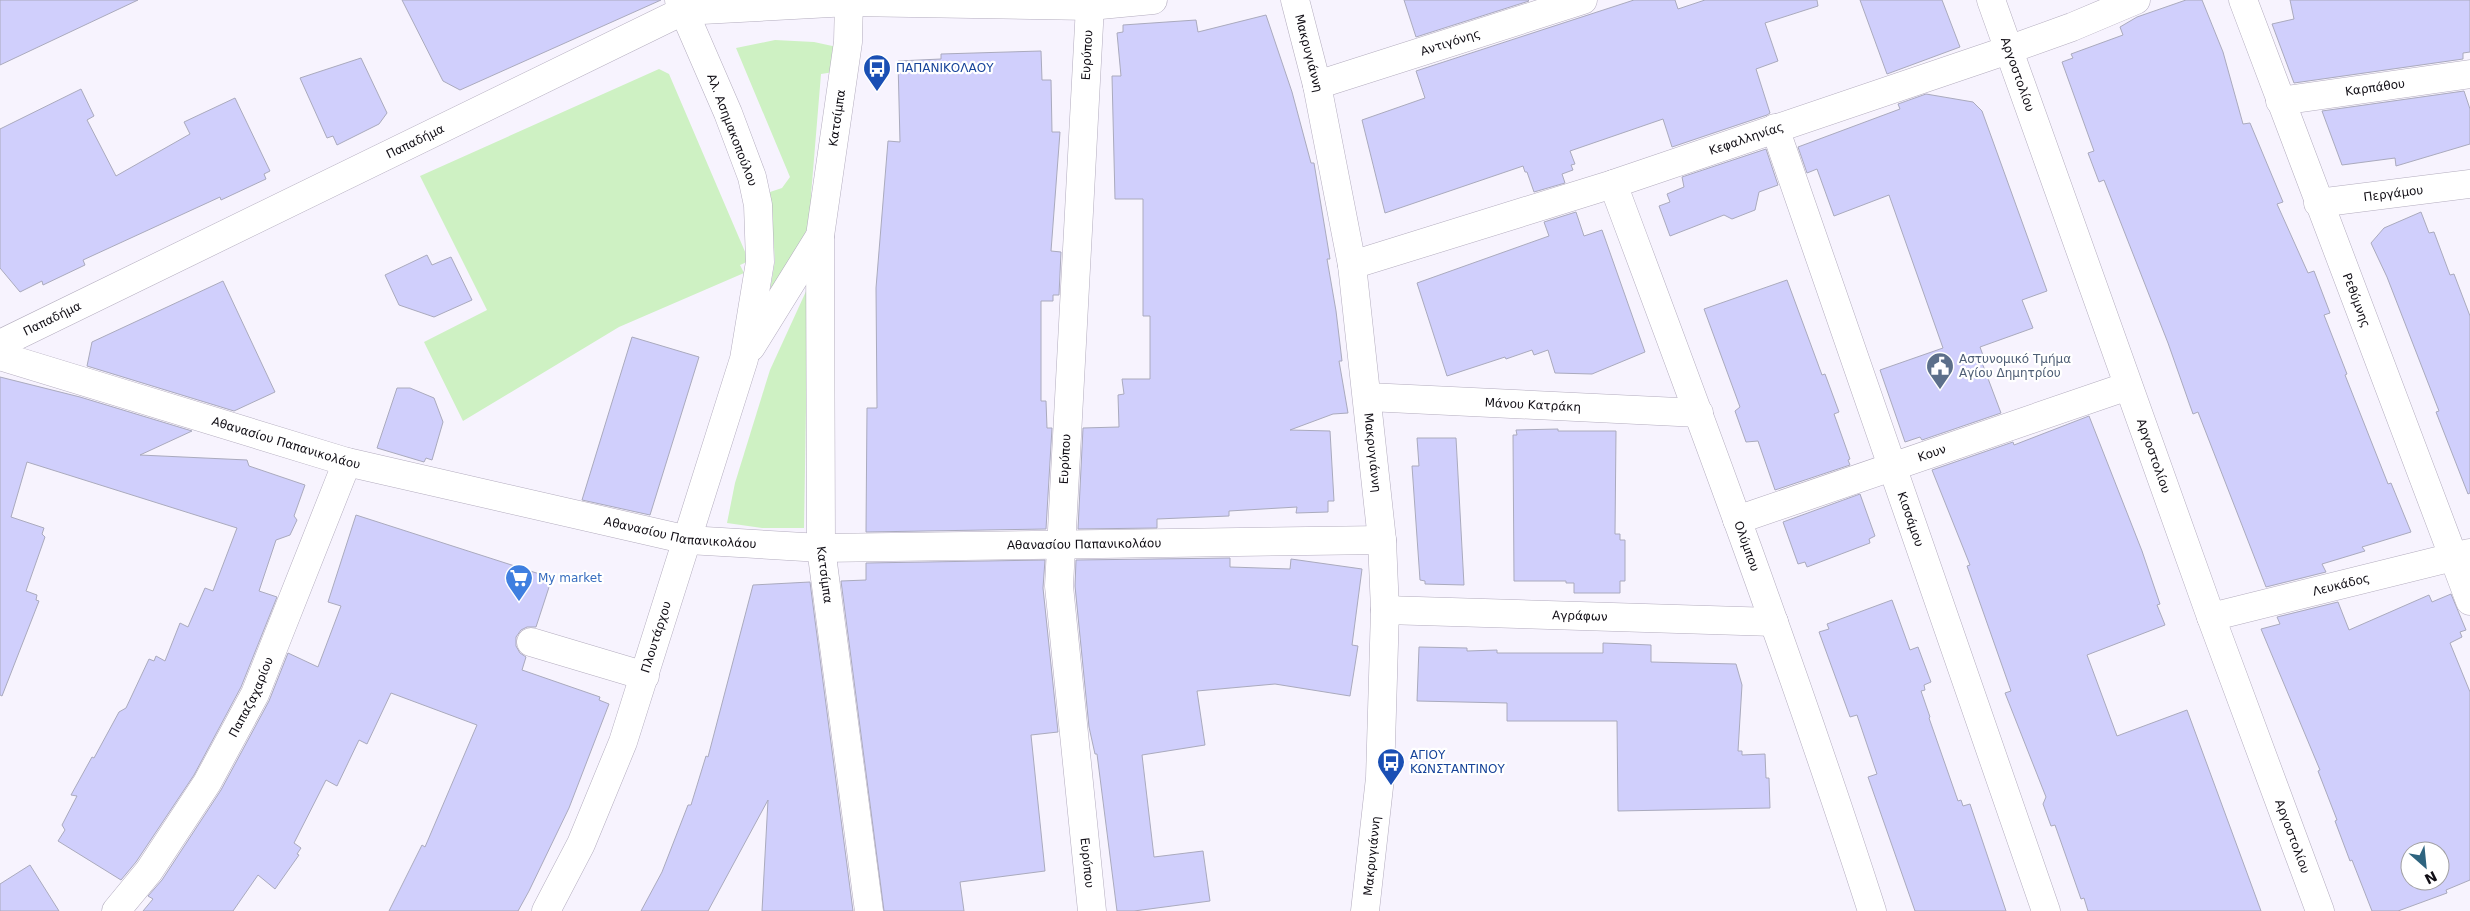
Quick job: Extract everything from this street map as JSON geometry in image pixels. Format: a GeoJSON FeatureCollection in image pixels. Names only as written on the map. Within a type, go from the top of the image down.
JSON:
{"type":"FeatureCollection","features":[{"type":"Feature","properties":{"kind":"street","name":"Παπαδήμα"},"geometry":{"type":"LineString","coordinates":[[0,344],[681,5],[849,1],[1090,6],[1153,0]]}},
{"type":"Feature","properties":{"kind":"street","name":"Μακρυγιάννη"},"geometry":{"type":"LineString","coordinates":[[1295,0],[1317,85],[1352,265],[1368,397],[1382,540],[1385,610],[1380,778],[1365,911]]}},
{"type":"Feature","properties":{"kind":"street","name":"Αντιγόνης"},"geometry":{"type":"LineString","coordinates":[[1317,85],[1583,0]]}},
{"type":"Feature","properties":{"kind":"street","name":"Αργοστολίου"},"geometry":{"type":"LineString","coordinates":[[1991,0],[2211,617],[2320,911]]}},
{"type":"Feature","properties":{"kind":"street","name":"Κεφαλληνίας"},"geometry":{"type":"LineString","coordinates":[[1352,265],[1613,184],[2008,50],[2072,27],[2136,0]]}},
{"type":"Feature","properties":{"kind":"street","name":"Ρεθύμνης"},"geometry":{"type":"LineString","coordinates":[[2243,0],[2318,203],[2461,555],[2470,601]]}},
{"type":"Feature","properties":{"kind":"street","name":"Κατσίμπα"},"geometry":{"type":"LineString","coordinates":[[849,1],[848,42],[820,236],[821,548],[869,911]]}},
{"type":"Feature","properties":{"kind":"street","name":"Αλ. Ασημακοπούλου"},"geometry":{"type":"LineString","coordinates":[[681,5],[728,113],[752,177],[758,205],[760,262],[744,357]]}},
{"type":"Feature","properties":{"kind":"street","name":"Ευρύπου"},"geometry":{"type":"LineString","coordinates":[[1090,6],[1059,586],[1092,911]]}},
{"type":"Feature","properties":{"kind":"street","name":"Καρπάθου"},"geometry":{"type":"LineString","coordinates":[[2280,101],[2470,74]]}},
{"type":"Feature","properties":{"kind":"street","name":"Κισσάμου"},"geometry":{"type":"LineString","coordinates":[[1775,128],[2046,911]]}},
{"type":"Feature","properties":{"kind":"street","name":"Ολύμπου"},"geometry":{"type":"LineString","coordinates":[[1613,184],[1699,413],[1824,761],[1872,911]]}},
{"type":"Feature","properties":{"kind":"street","name":"Περγάμου"},"geometry":{"type":"LineString","coordinates":[[2318,203],[2470,184]]}},
{"type":"Feature","properties":{"kind":"street","name":"Κατσίμπα"},"geometry":{"type":"LineString","coordinates":[[744,357],[820,236]]}},
{"type":"Feature","properties":{"kind":"street","name":"Αθανασίου Παπανικολάου"},"geometry":{"type":"LineString","coordinates":[[0,356],[347,462],[688,540],[821,548],[1382,540]]}},
{"type":"Feature","properties":{"kind":"street","name":"Πλουτάρχου"},"geometry":{"type":"LineString","coordinates":[[546,911],[581,844],[623,742],[744,357]]}},
{"type":"Feature","properties":{"kind":"street","name":"Κουν"},"geometry":{"type":"LineString","coordinates":[[1737,520],[2128,386]]}},
{"type":"Feature","properties":{"kind":"street","name":"Μάνου Κατράκη"},"geometry":{"type":"LineString","coordinates":[[1368,397],[1699,413]]}},
{"type":"Feature","properties":{"kind":"street","name":"Παπαζαχαρίου"},"geometry":{"type":"LineString","coordinates":[[116,911],[149,871],[207,783],[255,694],[347,462]]}},
{"type":"Feature","properties":{"kind":"street","name":"Λευκάδος"},"geometry":{"type":"LineString","coordinates":[[2211,617],[2461,555]]}},
{"type":"Feature","properties":{"kind":"street","name":"Αγράφων"},"geometry":{"type":"LineString","coordinates":[[1385,610],[1774,622]]}},
{"type":"Feature","properties":{"kind":"street"},"geometry":{"type":"LineString","coordinates":[[531,642],[644,676]]}},
{"type":"Feature","properties":{"kind":"green space"},"geometry":{"type":"Polygon","coordinates":[[[775,40],[814,42],[837,47],[834,72],[821,74],[811,195],[819,195],[804,248],[762,338],[775,261],[770,192],[782,188],[790,177],[736,48],[775,40]]]}},
{"type":"Feature","properties":{"kind":"green space"},"geometry":{"type":"Polygon","coordinates":[[[659,69],[669,74],[749,261],[740,265],[744,273],[619,327],[463,421],[424,342],[487,310],[420,176],[659,69]]]}},
{"type":"Feature","properties":{"kind":"green space"},"geometry":{"type":"Polygon","coordinates":[[[808,287],[804,528],[762,528],[727,523],[735,483],[770,370],[808,287]]]}},
{"type":"Feature","properties":{"kind":"building"},"geometry":{"type":"Polygon","coordinates":[[[0,0],[138,0],[0,65],[0,0]]]}},
{"type":"Feature","properties":{"kind":"building"},"geometry":{"type":"Polygon","coordinates":[[[402,0],[661,0],[460,90],[443,81],[402,0]]]}},
{"type":"Feature","properties":{"kind":"building"},"geometry":{"type":"Polygon","coordinates":[[[1404,0],[1528,0],[1529,1],[1416,37],[1404,0]]]}},
{"type":"Feature","properties":{"kind":"building"},"geometry":{"type":"Polygon","coordinates":[[[1634,0],[1675,0],[1678,9],[1705,0],[1817,0],[1818,6],[1765,23],[1778,61],[1756,69],[1770,113],[1767,115],[1672,147],[1663,119],[1570,151],[1575,164],[1571,165],[1573,170],[1562,174],[1565,183],[1534,192],[1523,166],[1385,213],[1362,120],[1425,98],[1416,71],[1634,0]]]}},
{"type":"Feature","properties":{"kind":"building"},"geometry":{"type":"Polygon","coordinates":[[[1860,0],[1942,0],[1960,47],[1887,74],[1860,0]]]}},
{"type":"Feature","properties":{"kind":"building"},"geometry":{"type":"Polygon","coordinates":[[[2186,0],[2202,0],[2223,52],[2243,124],[2250,123],[2283,202],[2277,204],[2308,273],[2314,271],[2330,313],[2324,315],[2347,374],[2345,375],[2388,484],[2391,483],[2411,532],[2362,547],[2365,551],[2322,564],[2326,572],[2266,587],[2198,412],[2193,414],[2168,343],[2104,180],[2099,182],[2088,153],[2094,151],[2062,62],[2073,58],[2071,54],[2123,35],[2120,27],[2137,17],[2186,0]]]}},
{"type":"Feature","properties":{"kind":"building"},"geometry":{"type":"Polygon","coordinates":[[[2290,0],[2470,0],[2470,52],[2463,53],[2463,59],[2294,83],[2272,24],[2294,19],[2290,0]]]}},
{"type":"Feature","properties":{"kind":"building"},"geometry":{"type":"Polygon","coordinates":[[[1266,15],[1292,92],[1311,163],[1314,163],[1330,259],[1327,259],[1342,361],[1339,361],[1348,413],[1333,414],[1290,430],[1330,431],[1334,501],[1328,501],[1328,512],[1296,513],[1297,507],[1229,511],[1229,516],[1157,519],[1157,528],[1078,529],[1083,428],[1119,427],[1118,395],[1124,394],[1122,379],[1150,379],[1150,316],[1143,316],[1143,199],[1115,199],[1112,76],[1121,76],[1117,33],[1123,32],[1123,25],[1196,20],[1198,32],[1266,15]]]}},
{"type":"Feature","properties":{"kind":"building"},"geometry":{"type":"Polygon","coordinates":[[[1041,51],[1042,80],[1051,80],[1052,132],[1060,132],[1051,251],[1061,252],[1059,295],[1053,295],[1053,301],[1041,301],[1041,401],[1046,401],[1047,428],[1052,428],[1046,529],[866,532],[867,408],[877,408],[876,288],[888,141],[900,142],[898,61],[941,59],[941,54],[1041,51]]]}},
{"type":"Feature","properties":{"kind":"building"},"geometry":{"type":"Polygon","coordinates":[[[361,58],[387,113],[379,124],[337,145],[333,136],[327,138],[300,78],[361,58]]]}},
{"type":"Feature","properties":{"kind":"building"},"geometry":{"type":"Polygon","coordinates":[[[81,89],[94,116],[87,120],[116,176],[190,134],[184,122],[235,98],[270,171],[264,174],[266,179],[221,200],[220,197],[83,260],[85,265],[43,285],[42,281],[20,292],[0,268],[0,129],[81,89]]]}},
{"type":"Feature","properties":{"kind":"building"},"geometry":{"type":"Polygon","coordinates":[[[2464,91],[2470,109],[2470,144],[2396,166],[2395,158],[2342,165],[2322,111],[2464,91]]]}},
{"type":"Feature","properties":{"kind":"building"},"geometry":{"type":"Polygon","coordinates":[[[1926,94],[1973,102],[1982,111],[2047,291],[2022,300],[2033,328],[1980,347],[1984,358],[1981,360],[2001,413],[1922,440],[1920,437],[1905,442],[1880,370],[1943,348],[1889,195],[1834,216],[1817,169],[1807,173],[1798,147],[1900,109],[1898,104],[1926,94]]]}},
{"type":"Feature","properties":{"kind":"building"},"geometry":{"type":"Polygon","coordinates":[[[1766,149],[1778,185],[1759,192],[1755,210],[1732,219],[1724,215],[1670,236],[1659,206],[1670,202],[1667,194],[1684,187],[1682,177],[1766,149]]]}},
{"type":"Feature","properties":{"kind":"building"},"geometry":{"type":"Polygon","coordinates":[[[1576,212],[1584,236],[1602,230],[1645,352],[1592,374],[1555,373],[1548,350],[1534,355],[1532,350],[1447,376],[1417,283],[1549,236],[1544,222],[1576,212]]]}},
{"type":"Feature","properties":{"kind":"building"},"geometry":{"type":"Polygon","coordinates":[[[2421,212],[2429,233],[2434,232],[2450,275],[2454,274],[2470,316],[2470,493],[2468,494],[2436,412],[2439,411],[2387,277],[2371,243],[2384,228],[2421,212]]]}},
{"type":"Feature","properties":{"kind":"building"},"geometry":{"type":"Polygon","coordinates":[[[427,255],[432,265],[451,257],[472,300],[434,317],[399,305],[385,275],[427,255]]]}},
{"type":"Feature","properties":{"kind":"building"},"geometry":{"type":"Polygon","coordinates":[[[1787,280],[1822,375],[1825,374],[1839,412],[1834,414],[1850,459],[1848,460],[1850,465],[1775,490],[1758,441],[1746,442],[1735,411],[1740,407],[1704,309],[1787,280]]]}},
{"type":"Feature","properties":{"kind":"building"},"geometry":{"type":"Polygon","coordinates":[[[223,281],[275,392],[234,411],[87,366],[92,342],[223,281]]]}},
{"type":"Feature","properties":{"kind":"building"},"geometry":{"type":"Polygon","coordinates":[[[632,337],[699,357],[650,515],[582,500],[632,337]]]}},
{"type":"Feature","properties":{"kind":"building"},"geometry":{"type":"Polygon","coordinates":[[[0,377],[80,397],[192,431],[140,455],[247,460],[249,466],[305,485],[294,516],[297,520],[290,535],[276,540],[259,591],[277,597],[241,687],[194,775],[136,862],[121,880],[58,841],[65,830],[62,825],[77,796],[71,795],[119,712],[126,708],[149,659],[154,661],[156,656],[165,661],[180,623],[188,627],[205,588],[213,591],[237,528],[27,462],[11,517],[44,528],[42,534],[45,537],[26,591],[37,595],[36,600],[39,601],[2,696],[0,695],[0,377]]]}},
{"type":"Feature","properties":{"kind":"building"},"geometry":{"type":"Polygon","coordinates":[[[397,388],[410,388],[434,398],[443,422],[432,460],[426,458],[424,462],[377,448],[397,388]]]}},
{"type":"Feature","properties":{"kind":"building"},"geometry":{"type":"Polygon","coordinates":[[[2089,416],[2142,551],[2160,604],[2157,605],[2165,625],[2087,655],[2117,736],[2187,710],[2261,911],[2088,911],[2084,898],[2081,899],[2055,825],[2051,826],[2043,804],[2046,797],[2005,693],[2011,691],[1967,566],[1970,565],[1932,470],[2013,442],[2014,445],[2089,416]]]}},
{"type":"Feature","properties":{"kind":"building"},"geometry":{"type":"Polygon","coordinates":[[[1558,429],[1558,431],[1616,431],[1615,534],[1620,534],[1620,540],[1625,540],[1625,581],[1620,581],[1620,593],[1574,593],[1574,583],[1566,583],[1566,581],[1514,581],[1513,435],[1517,435],[1516,430],[1558,429]]]}},
{"type":"Feature","properties":{"kind":"building"},"geometry":{"type":"Polygon","coordinates":[[[1417,438],[1456,438],[1464,585],[1425,584],[1425,581],[1420,580],[1412,466],[1419,466],[1417,438]]]}},
{"type":"Feature","properties":{"kind":"building"},"geometry":{"type":"Polygon","coordinates":[[[1860,494],[1875,536],[1869,539],[1870,543],[1807,567],[1805,562],[1798,564],[1783,522],[1860,494]]]}},
{"type":"Feature","properties":{"kind":"building"},"geometry":{"type":"Polygon","coordinates":[[[356,515],[552,578],[536,627],[527,627],[521,630],[516,637],[516,646],[520,653],[526,657],[522,670],[600,697],[599,700],[609,704],[569,808],[529,891],[518,911],[389,911],[422,845],[425,847],[477,725],[391,693],[367,744],[359,740],[337,786],[326,780],[294,843],[301,848],[297,854],[299,855],[275,889],[258,875],[233,911],[143,911],[153,899],[148,896],[162,880],[221,790],[269,701],[288,653],[318,667],[341,606],[328,602],[356,515]]]}},
{"type":"Feature","properties":{"kind":"building"},"geometry":{"type":"Polygon","coordinates":[[[1230,558],[1230,567],[1290,569],[1291,559],[1362,569],[1352,645],[1358,646],[1350,696],[1275,684],[1197,691],[1205,745],[1142,755],[1154,857],[1203,851],[1210,901],[1134,911],[1117,911],[1097,754],[1095,754],[1089,727],[1075,586],[1076,560],[1230,558]]]}},
{"type":"Feature","properties":{"kind":"building"},"geometry":{"type":"Polygon","coordinates":[[[1045,560],[1043,588],[1058,732],[1031,735],[1045,871],[960,882],[964,911],[884,911],[841,581],[866,580],[866,563],[1045,560]]]}},
{"type":"Feature","properties":{"kind":"building"},"geometry":{"type":"Polygon","coordinates":[[[810,582],[853,911],[762,911],[768,800],[708,911],[641,911],[662,872],[688,805],[691,805],[706,756],[708,757],[753,585],[810,582]]]}},
{"type":"Feature","properties":{"kind":"building"},"geometry":{"type":"Polygon","coordinates":[[[2451,594],[2466,630],[2460,632],[2462,637],[2450,643],[2470,692],[2470,880],[2450,888],[2450,841],[2400,841],[2400,891],[2446,891],[2447,893],[2398,911],[2372,911],[2335,821],[2337,820],[2318,771],[2320,770],[2261,629],[2280,624],[2277,617],[2338,602],[2349,630],[2429,595],[2432,602],[2451,594]]]}},
{"type":"Feature","properties":{"kind":"building"},"geometry":{"type":"Polygon","coordinates":[[[1892,600],[1910,650],[1918,647],[1931,682],[1924,685],[1925,690],[1921,691],[1929,718],[1958,801],[1961,800],[1963,806],[1970,804],[2006,911],[1915,911],[1868,777],[1877,774],[1857,715],[1850,717],[1819,632],[1829,629],[1827,624],[1892,600]]]}},
{"type":"Feature","properties":{"kind":"building"},"geometry":{"type":"Polygon","coordinates":[[[1603,643],[1651,645],[1651,662],[1736,664],[1742,685],[1738,751],[1742,751],[1742,755],[1765,754],[1766,778],[1769,778],[1770,808],[1618,811],[1617,721],[1507,721],[1507,703],[1417,701],[1419,647],[1467,648],[1467,651],[1497,650],[1497,653],[1603,653],[1603,643]]]}},
{"type":"Feature","properties":{"kind":"building"},"geometry":{"type":"Polygon","coordinates":[[[30,865],[59,911],[0,911],[0,884],[30,865]]]}},
{"type":"Feature","properties":{"kind":"place","name":"ΠΑΠΑΝΙΚΟΛΑΟΥ"},"geometry":{"type":"Point","coordinates":[877,92]}},
{"type":"Feature","properties":{"kind":"place","name":"Αστυνομικό Τμήμα Αγίου Δημητρίου"},"geometry":{"type":"Point","coordinates":[1940,390]}},
{"type":"Feature","properties":{"kind":"place","name":"My market"},"geometry":{"type":"Point","coordinates":[519,602]}},
{"type":"Feature","properties":{"kind":"place","name":"ΑΓΙΟΥ ΚΩΝΣΤΑΝΤΙΝΟΥ"},"geometry":{"type":"Point","coordinates":[1391,786]}}]}
